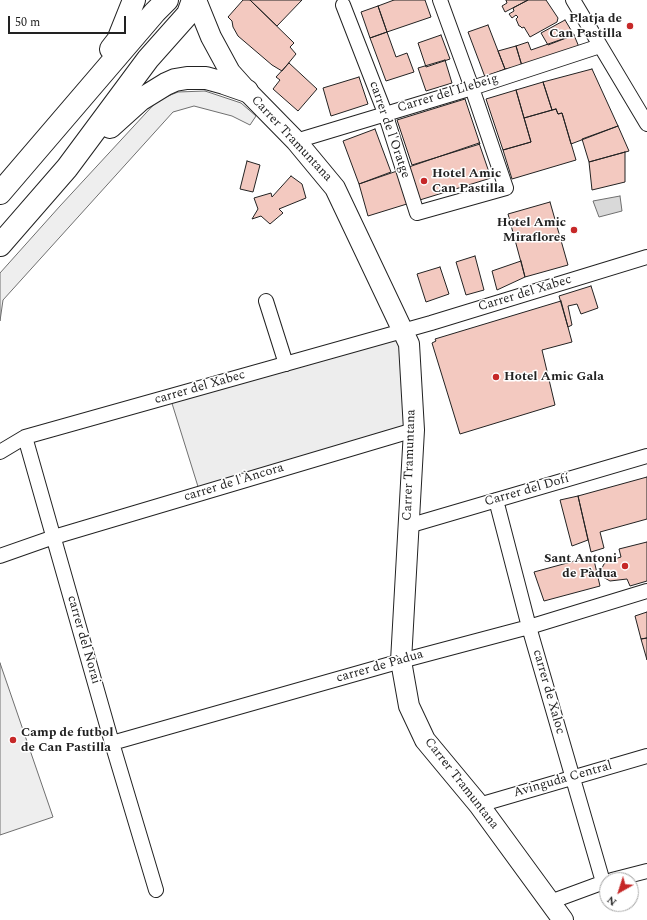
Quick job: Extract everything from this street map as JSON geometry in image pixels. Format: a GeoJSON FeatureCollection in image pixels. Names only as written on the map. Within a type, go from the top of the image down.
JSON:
{"type":"FeatureCollection","features":[{"type":"Feature","properties":{"kind":"highway"},"geometry":{"type":"LineString","coordinates":[[64,118],[118,40],[134,0]]}},
{"type":"Feature","properties":{"kind":"highway"},"geometry":{"type":"LineString","coordinates":[[0,194],[154,12],[167,0]]}},
{"type":"Feature","properties":{"kind":"highway"},"geometry":{"type":"LineString","coordinates":[[0,245],[67,168],[148,59],[188,14],[195,0]]}},
{"type":"Feature","properties":{"kind":"highway"},"geometry":{"type":"LineString","coordinates":[[67,168],[140,100],[175,80],[198,77],[224,83],[247,91]]}},
{"type":"Feature","properties":{"kind":"street","name":"Carrer Tramuntana"},"geometry":{"type":"LineString","coordinates":[[195,0],[221,58],[230,72],[296,141],[335,188],[409,344],[414,430],[401,661],[409,706],[425,740],[479,805],[563,920]]}},
{"type":"Feature","properties":{"kind":"street"},"geometry":{"type":"LineString","coordinates":[[440,0],[472,88]]}},
{"type":"Feature","properties":{"kind":"street"},"geometry":{"type":"LineString","coordinates":[[575,3],[647,124]]}},
{"type":"Feature","properties":{"kind":"street","name":"carrer de l'Oratge"},"geometry":{"type":"LineString","coordinates":[[343,5],[386,113],[417,214],[506,188],[472,88]]}},
{"type":"Feature","properties":{"kind":"street","name":"Carrer del Llebeig"},"geometry":{"type":"LineString","coordinates":[[296,141],[472,88],[600,46]]}},
{"type":"Feature","properties":{"kind":"street","name":"Carrer del Xabec"},"geometry":{"type":"LineString","coordinates":[[403,331],[647,257]]}},
{"type":"Feature","properties":{"kind":"street"},"geometry":{"type":"LineString","coordinates":[[266,301],[286,364]]}},
{"type":"Feature","properties":{"kind":"street","name":"carrer del Xabec"},"geometry":{"type":"LineString","coordinates":[[0,452],[25,437],[403,331]]}},
{"type":"Feature","properties":{"kind":"street","name":"carrer de l'Àncora"},"geometry":{"type":"LineString","coordinates":[[0,556],[54,537],[414,430]]}},
{"type":"Feature","properties":{"kind":"street"},"geometry":{"type":"LineString","coordinates":[[25,437],[54,537]]}},
{"type":"Feature","properties":{"kind":"street","name":"Carrer del Dofí"},"geometry":{"type":"LineString","coordinates":[[408,526],[647,456]]}},
{"type":"Feature","properties":{"kind":"street","name":"carrer de Xaloc"},"geometry":{"type":"LineString","coordinates":[[496,500],[529,626],[572,777],[604,872]]}},
{"type":"Feature","properties":{"kind":"street","name":"carrer del Norai"},"geometry":{"type":"LineString","coordinates":[[54,537],[112,743],[156,890]]}},
{"type":"Feature","properties":{"kind":"street","name":"carrer de Pàdua"},"geometry":{"type":"LineString","coordinates":[[112,743],[529,626],[647,591]]}},
{"type":"Feature","properties":{"kind":"street","name":"Avinguda Central"},"geometry":{"type":"LineString","coordinates":[[479,805],[647,756]]}},
{"type":"Feature","properties":{"kind":"street"},"geometry":{"type":"LineString","coordinates":[[550,902],[599,884]]}},
{"type":"Feature","properties":{"kind":"shaded area"},"geometry":{"type":"Polygon","coordinates":[[[205,91],[241,103],[256,116],[250,125],[232,116],[194,106],[173,112],[3,300],[0,321],[0,273],[158,100],[178,92],[205,91]]]}},
{"type":"Feature","properties":{"kind":"shaded area"},"geometry":{"type":"Polygon","coordinates":[[[620,196],[622,211],[599,217],[593,201],[620,196]]]}},
{"type":"Feature","properties":{"kind":"shaded area"},"geometry":{"type":"Polygon","coordinates":[[[403,331],[414,430],[200,493],[170,397],[403,331]]]}},
{"type":"Feature","properties":{"kind":"shaded area","name":"Camp de futbol de Can Pastilla"},"geometry":{"type":"Polygon","coordinates":[[[0,663],[53,817],[0,835],[0,663]]]}},
{"type":"Feature","properties":{"kind":"building"},"geometry":{"type":"Polygon","coordinates":[[[243,0],[250,0],[294,43],[290,47],[296,54],[282,71],[272,65],[238,36],[233,27],[232,21],[228,17],[243,0]]]}},
{"type":"Feature","properties":{"kind":"building"},"geometry":{"type":"Polygon","coordinates":[[[250,0],[302,0],[277,26],[250,0]]]}},
{"type":"Feature","properties":{"kind":"building"},"geometry":{"type":"Polygon","coordinates":[[[394,0],[425,0],[431,17],[387,32],[378,6],[394,0]]]}},
{"type":"Feature","properties":{"kind":"building"},"geometry":{"type":"Polygon","coordinates":[[[506,0],[528,0],[505,12],[502,6],[507,3],[506,0]]]}},
{"type":"Feature","properties":{"kind":"building"},"geometry":{"type":"Polygon","coordinates":[[[528,0],[546,0],[558,18],[557,22],[530,37],[524,27],[522,28],[519,26],[516,19],[518,17],[516,15],[512,18],[509,14],[514,11],[513,8],[528,0]]]}},
{"type":"Feature","properties":{"kind":"building"},"geometry":{"type":"Polygon","coordinates":[[[378,6],[387,32],[370,38],[361,12],[378,6]]]}},
{"type":"Feature","properties":{"kind":"building"},"geometry":{"type":"Polygon","coordinates":[[[565,20],[574,35],[548,45],[541,33],[565,20]]]}},
{"type":"Feature","properties":{"kind":"building"},"geometry":{"type":"Polygon","coordinates":[[[488,25],[505,69],[485,77],[468,32],[488,25]]]}},
{"type":"Feature","properties":{"kind":"building"},"geometry":{"type":"Polygon","coordinates":[[[387,32],[396,57],[407,53],[414,72],[386,81],[370,38],[387,32]]]}},
{"type":"Feature","properties":{"kind":"building"},"geometry":{"type":"Polygon","coordinates":[[[441,35],[450,59],[426,67],[418,43],[441,35]]]}},
{"type":"Feature","properties":{"kind":"building"},"geometry":{"type":"Polygon","coordinates":[[[574,35],[579,47],[522,66],[516,46],[528,42],[531,50],[574,35]]]}},
{"type":"Feature","properties":{"kind":"building"},"geometry":{"type":"Polygon","coordinates":[[[516,46],[522,66],[505,69],[498,51],[516,46]]]}},
{"type":"Feature","properties":{"kind":"building"},"geometry":{"type":"Polygon","coordinates":[[[445,60],[452,83],[426,91],[418,68],[445,60]]]}},
{"type":"Feature","properties":{"kind":"building"},"geometry":{"type":"Polygon","coordinates":[[[289,63],[317,89],[298,111],[273,89],[280,80],[276,77],[289,63]]]}},
{"type":"Feature","properties":{"kind":"building"},"geometry":{"type":"Polygon","coordinates":[[[592,69],[618,126],[571,144],[562,113],[558,114],[556,109],[552,110],[543,82],[592,69]]]}},
{"type":"Feature","properties":{"kind":"building"},"geometry":{"type":"Polygon","coordinates":[[[359,77],[368,104],[331,116],[323,88],[359,77]]]}},
{"type":"Feature","properties":{"kind":"building"},"geometry":{"type":"Polygon","coordinates":[[[543,82],[552,110],[524,118],[516,90],[543,82]]]}},
{"type":"Feature","properties":{"kind":"building"},"geometry":{"type":"Polygon","coordinates":[[[516,90],[531,142],[503,150],[486,99],[516,90]]]}},
{"type":"Feature","properties":{"kind":"building"},"geometry":{"type":"Polygon","coordinates":[[[465,99],[480,144],[412,165],[397,120],[465,99]]]}},
{"type":"Feature","properties":{"kind":"building"},"geometry":{"type":"Polygon","coordinates":[[[556,109],[558,114],[562,113],[576,160],[512,179],[503,150],[531,142],[524,118],[556,109]]]}},
{"type":"Feature","properties":{"kind":"building"},"geometry":{"type":"Polygon","coordinates":[[[618,126],[629,151],[589,162],[582,139],[618,126]]]}},
{"type":"Feature","properties":{"kind":"building"},"geometry":{"type":"Polygon","coordinates":[[[375,129],[391,172],[359,184],[343,141],[375,129]]]}},
{"type":"Feature","properties":{"kind":"building","name":"Hotel Amic Can Pastilla"},"geometry":{"type":"Polygon","coordinates":[[[479,143],[491,178],[368,216],[359,184],[479,143]]]}},
{"type":"Feature","properties":{"kind":"building"},"geometry":{"type":"Polygon","coordinates":[[[625,152],[625,182],[592,190],[589,162],[625,152]]]}},
{"type":"Feature","properties":{"kind":"building"},"geometry":{"type":"Polygon","coordinates":[[[247,161],[260,165],[253,192],[240,189],[247,161]]]}},
{"type":"Feature","properties":{"kind":"building"},"geometry":{"type":"Polygon","coordinates":[[[291,176],[302,184],[306,198],[279,209],[283,213],[270,224],[261,216],[252,219],[258,209],[254,198],[271,193],[272,197],[291,176]]]}},
{"type":"Feature","properties":{"kind":"building"},"geometry":{"type":"Polygon","coordinates":[[[550,202],[568,265],[525,277],[508,214],[550,202]]]}},
{"type":"Feature","properties":{"kind":"building"},"geometry":{"type":"Polygon","coordinates":[[[475,256],[484,290],[466,295],[456,262],[475,256]]]}},
{"type":"Feature","properties":{"kind":"building"},"geometry":{"type":"Polygon","coordinates":[[[521,261],[525,277],[497,290],[492,271],[521,261]]]}},
{"type":"Feature","properties":{"kind":"building"},"geometry":{"type":"Polygon","coordinates":[[[440,267],[449,294],[426,302],[417,274],[440,267]]]}},
{"type":"Feature","properties":{"kind":"building"},"geometry":{"type":"Polygon","coordinates":[[[591,286],[598,308],[581,314],[577,304],[568,306],[572,325],[568,327],[559,296],[591,286]]]}},
{"type":"Feature","properties":{"kind":"building","name":"Hotel Amic Gala"},"geometry":{"type":"Polygon","coordinates":[[[561,301],[572,342],[542,350],[555,405],[460,434],[432,343],[436,341],[435,339],[561,301]]]}},
{"type":"Feature","properties":{"kind":"building"},"geometry":{"type":"Polygon","coordinates":[[[647,477],[647,519],[600,532],[604,548],[591,552],[578,496],[647,477]]]}},
{"type":"Feature","properties":{"kind":"building"},"geometry":{"type":"Polygon","coordinates":[[[578,496],[588,540],[572,546],[560,500],[578,496]]]}},
{"type":"Feature","properties":{"kind":"building","name":"Sant Antoni de Pàdua"},"geometry":{"type":"Polygon","coordinates":[[[647,542],[647,581],[630,586],[627,579],[610,581],[603,577],[602,568],[604,564],[608,561],[621,557],[619,549],[647,542]]]}},
{"type":"Feature","properties":{"kind":"building"},"geometry":{"type":"Polygon","coordinates":[[[593,556],[600,586],[544,601],[534,572],[593,556]]]}},
{"type":"Feature","properties":{"kind":"building"},"geometry":{"type":"Polygon","coordinates":[[[647,612],[647,638],[641,639],[635,616],[647,612]]]}},
{"type":"Feature","properties":{"kind":"building"},"geometry":{"type":"Polygon","coordinates":[[[647,638],[647,660],[641,639],[647,638]]]}},
{"type":"Feature","properties":{"kind":"place","name":"Platja de Can Pastilla"},"geometry":{"type":"Point","coordinates":[630,26]}},
{"type":"Feature","properties":{"kind":"place","name":"Hotel Amic Can Pastilla"},"geometry":{"type":"Point","coordinates":[424,181]}},
{"type":"Feature","properties":{"kind":"place","name":"Hotel Amic Miraflores"},"geometry":{"type":"Point","coordinates":[574,230]}},
{"type":"Feature","properties":{"kind":"place","name":"Hotel Amic Gala"},"geometry":{"type":"Point","coordinates":[496,377]}},
{"type":"Feature","properties":{"kind":"place","name":"Sant Antoni de Pàdua"},"geometry":{"type":"Point","coordinates":[625,566]}},
{"type":"Feature","properties":{"kind":"place","name":"Camp de futbol de Can Pastilla"},"geometry":{"type":"Point","coordinates":[13,740]}}]}
